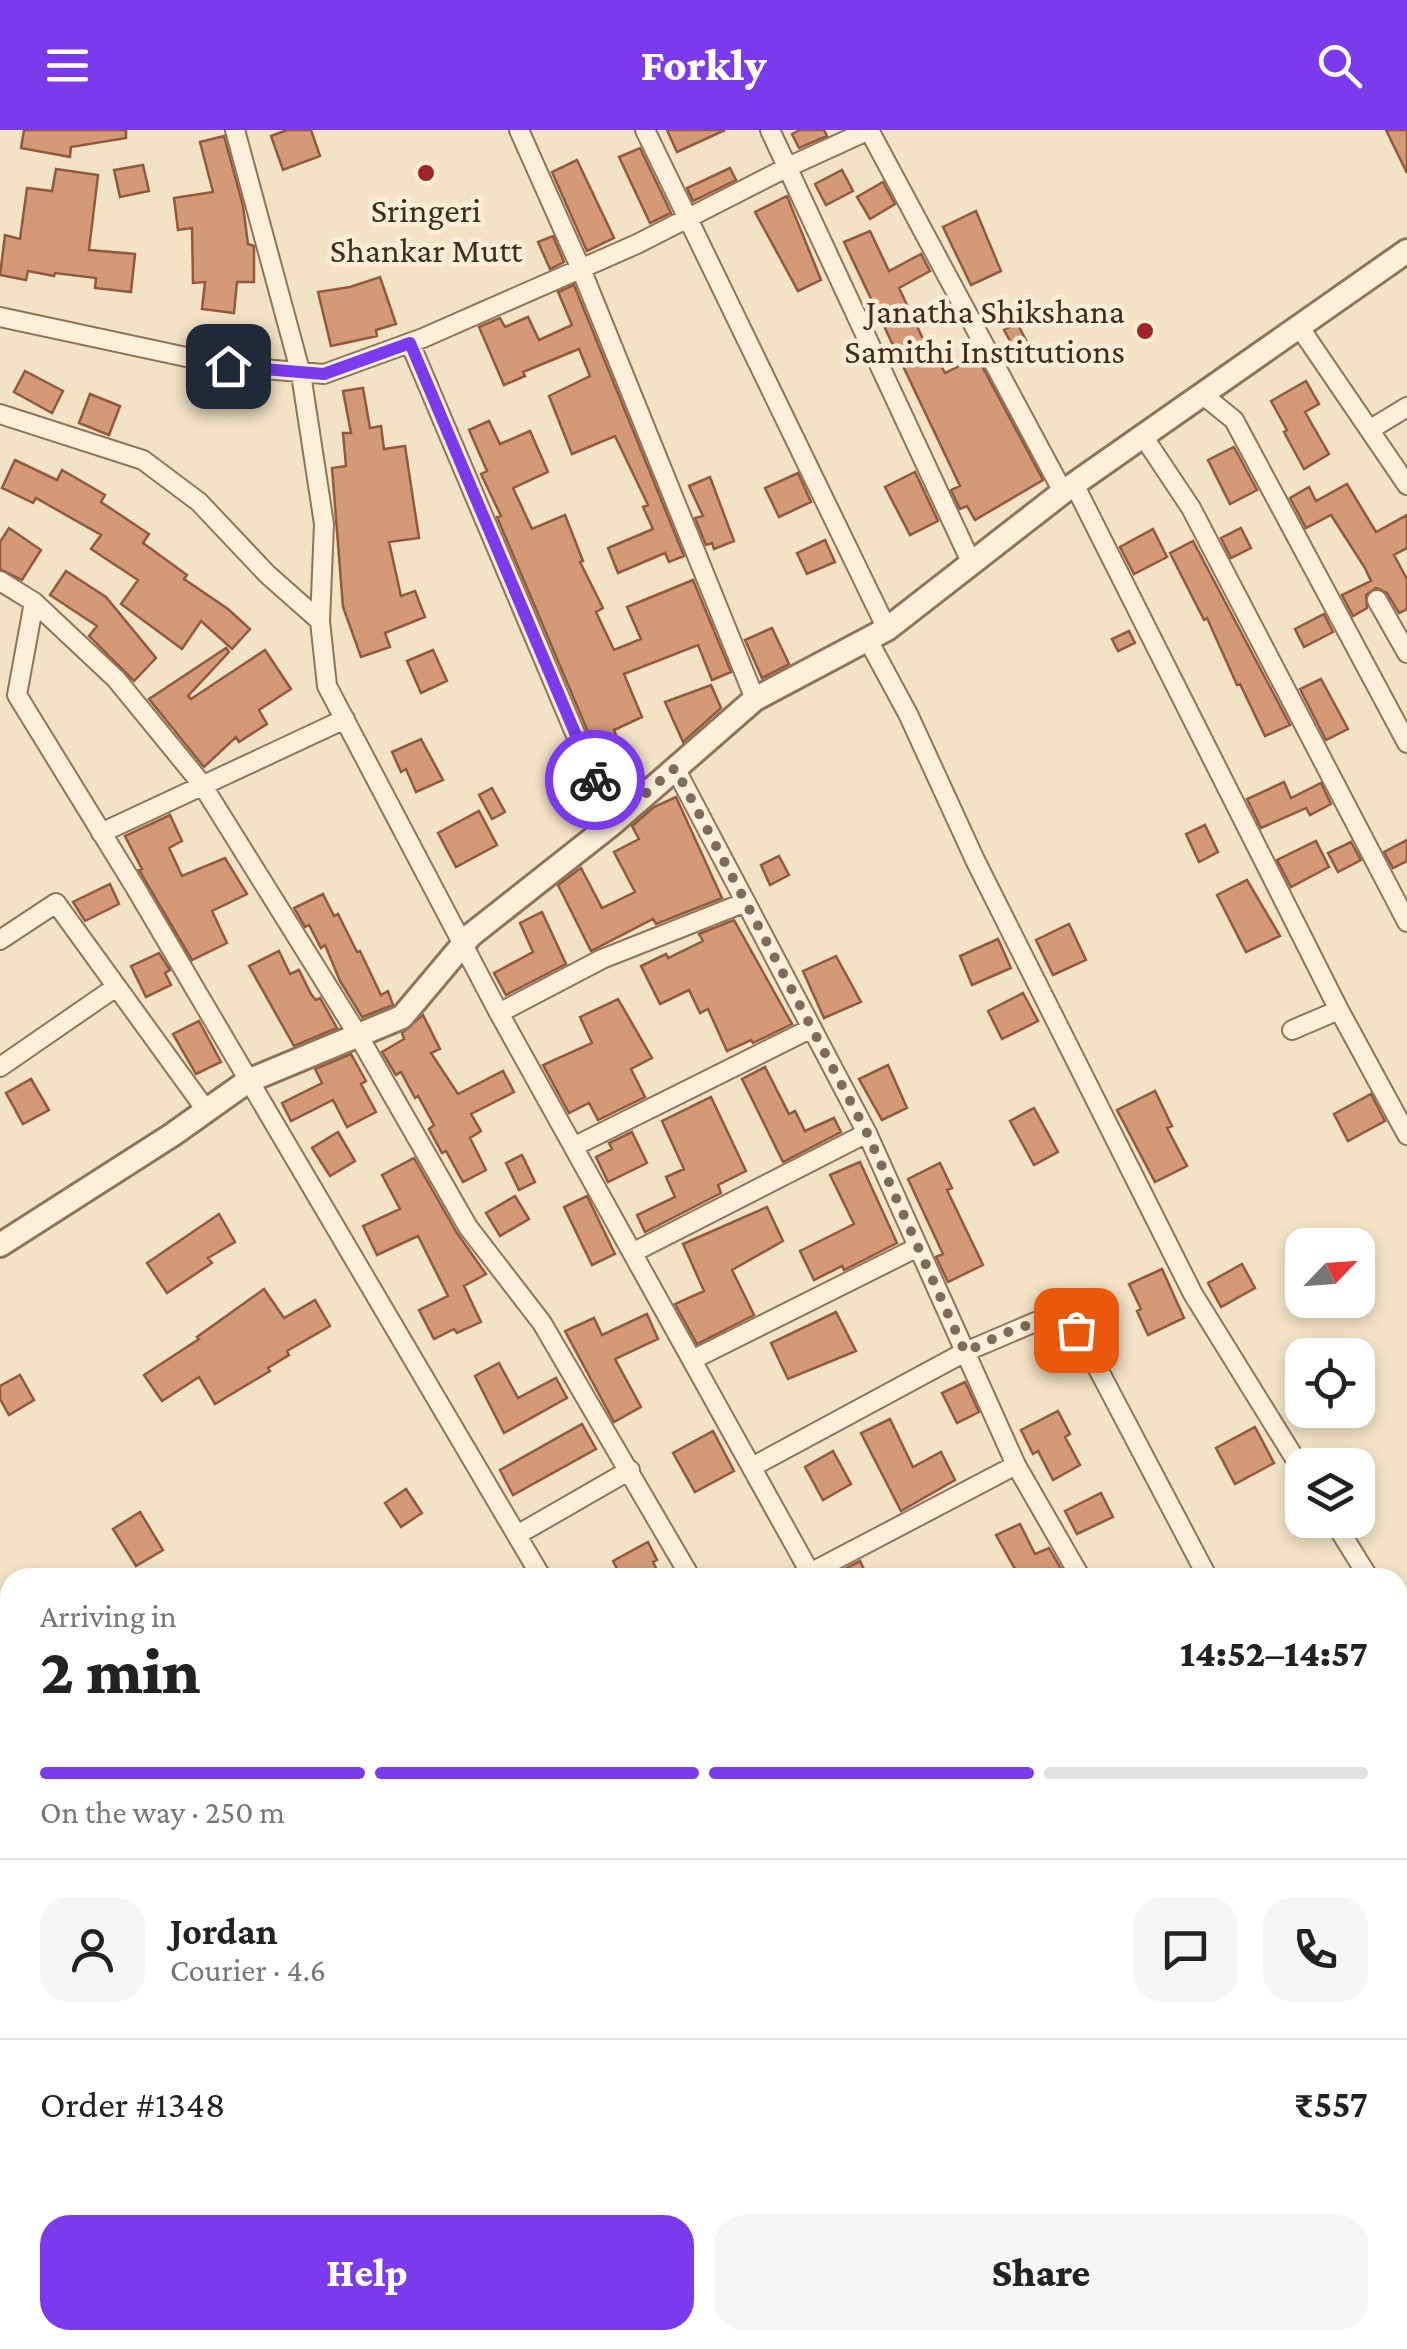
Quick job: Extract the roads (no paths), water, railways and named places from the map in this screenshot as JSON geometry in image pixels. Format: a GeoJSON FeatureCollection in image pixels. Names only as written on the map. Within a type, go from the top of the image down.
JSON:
{"type":"FeatureCollection","features":[{"type":"Feature","properties":{"kind":"street"},"geometry":{"type":"LineString","coordinates":[[235,130],[301,374],[324,524],[320,620],[327,686],[499,1013],[808,1568]]}},
{"type":"Feature","properties":{"kind":"street"},"geometry":{"type":"LineString","coordinates":[[520,130],[581,268],[755,699]]}},
{"type":"Feature","properties":{"kind":"street"},"geometry":{"type":"LineString","coordinates":[[646,130],[690,219],[976,862],[1193,1294],[1288,1448]]}},
{"type":"Feature","properties":{"kind":"street"},"geometry":{"type":"LineString","coordinates":[[770,130],[972,564]]}},
{"type":"Feature","properties":{"kind":"street"},"geometry":{"type":"LineString","coordinates":[[0,317],[228,366],[324,374],[410,343],[581,268],[869,130],[1069,488],[1407,1134]]}},
{"type":"Feature","properties":{"kind":"street"},"geometry":{"type":"LineString","coordinates":[[0,1245],[248,1080],[402,1017],[462,945],[755,699],[877,634],[1069,488],[1407,251]]}},
{"type":"Feature","properties":{"kind":"street"},"geometry":{"type":"LineString","coordinates":[[1300,328],[1407,485]]}},
{"type":"Feature","properties":{"kind":"street"},"geometry":{"type":"LineString","coordinates":[[410,343],[613,822]]}},
{"type":"Feature","properties":{"kind":"street"},"geometry":{"type":"LineString","coordinates":[[1203,395],[1234,420],[1407,743]]}},
{"type":"Feature","properties":{"kind":"street"},"geometry":{"type":"LineString","coordinates":[[1371,429],[1407,407]]}},
{"type":"Feature","properties":{"kind":"street"},"geometry":{"type":"LineString","coordinates":[[0,414],[143,460],[199,502],[267,574],[320,620]]}},
{"type":"Feature","properties":{"kind":"street"},"geometry":{"type":"LineString","coordinates":[[1143,436],[1192,508],[1407,922]]}},
{"type":"Feature","properties":{"kind":"street"},"geometry":{"type":"LineString","coordinates":[[0,581],[34,602],[116,679],[202,784],[358,1035],[468,1227],[542,1323],[685,1568]]}},
{"type":"Feature","properties":{"kind":"street"},"geometry":{"type":"LineString","coordinates":[[1378,600],[1407,652]]}},
{"type":"Feature","properties":{"kind":"street"},"geometry":{"type":"LineString","coordinates":[[34,602],[16,695],[102,832],[536,1568]]}},
{"type":"Feature","properties":{"kind":"street"},"geometry":{"type":"LineString","coordinates":[[102,832],[344,719]]}},
{"type":"Feature","properties":{"kind":"street"},"geometry":{"type":"LineString","coordinates":[[675,768],[867,1133],[1016,1465],[1071,1568]]}},
{"type":"Feature","properties":{"kind":"street"},"geometry":{"type":"LineString","coordinates":[[499,1013],[602,959],[746,902]]}},
{"type":"Feature","properties":{"kind":"street"},"geometry":{"type":"LineString","coordinates":[[0,940],[56,903],[206,1110]]}},
{"type":"Feature","properties":{"kind":"street"},"geometry":{"type":"LineString","coordinates":[[0,1067],[116,986]]}},
{"type":"Feature","properties":{"kind":"street"},"geometry":{"type":"LineString","coordinates":[[1292,1030],[1339,1010]]}},
{"type":"Feature","properties":{"kind":"street"},"geometry":{"type":"LineString","coordinates":[[575,1146],[812,1028]]}},
{"type":"Feature","properties":{"kind":"street"},"geometry":{"type":"LineString","coordinates":[[634,1252],[867,1133]]}},
{"type":"Feature","properties":{"kind":"street"},"geometry":{"type":"LineString","coordinates":[[694,1360],[918,1247]]}},
{"type":"Feature","properties":{"kind":"street"},"geometry":{"type":"LineString","coordinates":[[752,1467],[965,1352],[1040,1320],[1062,1322],[1076,1330],[1203,1568]]}},
{"type":"Feature","properties":{"kind":"street"},"geometry":{"type":"LineString","coordinates":[[825,1568],[1016,1465]]}},
{"type":"Feature","properties":{"kind":"street"},"geometry":{"type":"LineString","coordinates":[[517,1535],[630,1470]]}},
{"type":"Feature","properties":{"kind":"street"},"geometry":{"type":"LineString","coordinates":[[1344,1538],[1363,1568]]}},
{"type":"Feature","properties":{"kind":"place","name":"Sringeri Shankar Mutt"},"geometry":{"type":"Point","coordinates":[426,173]}},
{"type":"Feature","properties":{"kind":"place","name":"Janatha Shikshana Samithi Institutions"},"geometry":{"type":"Point","coordinates":[1145,331]}}]}
